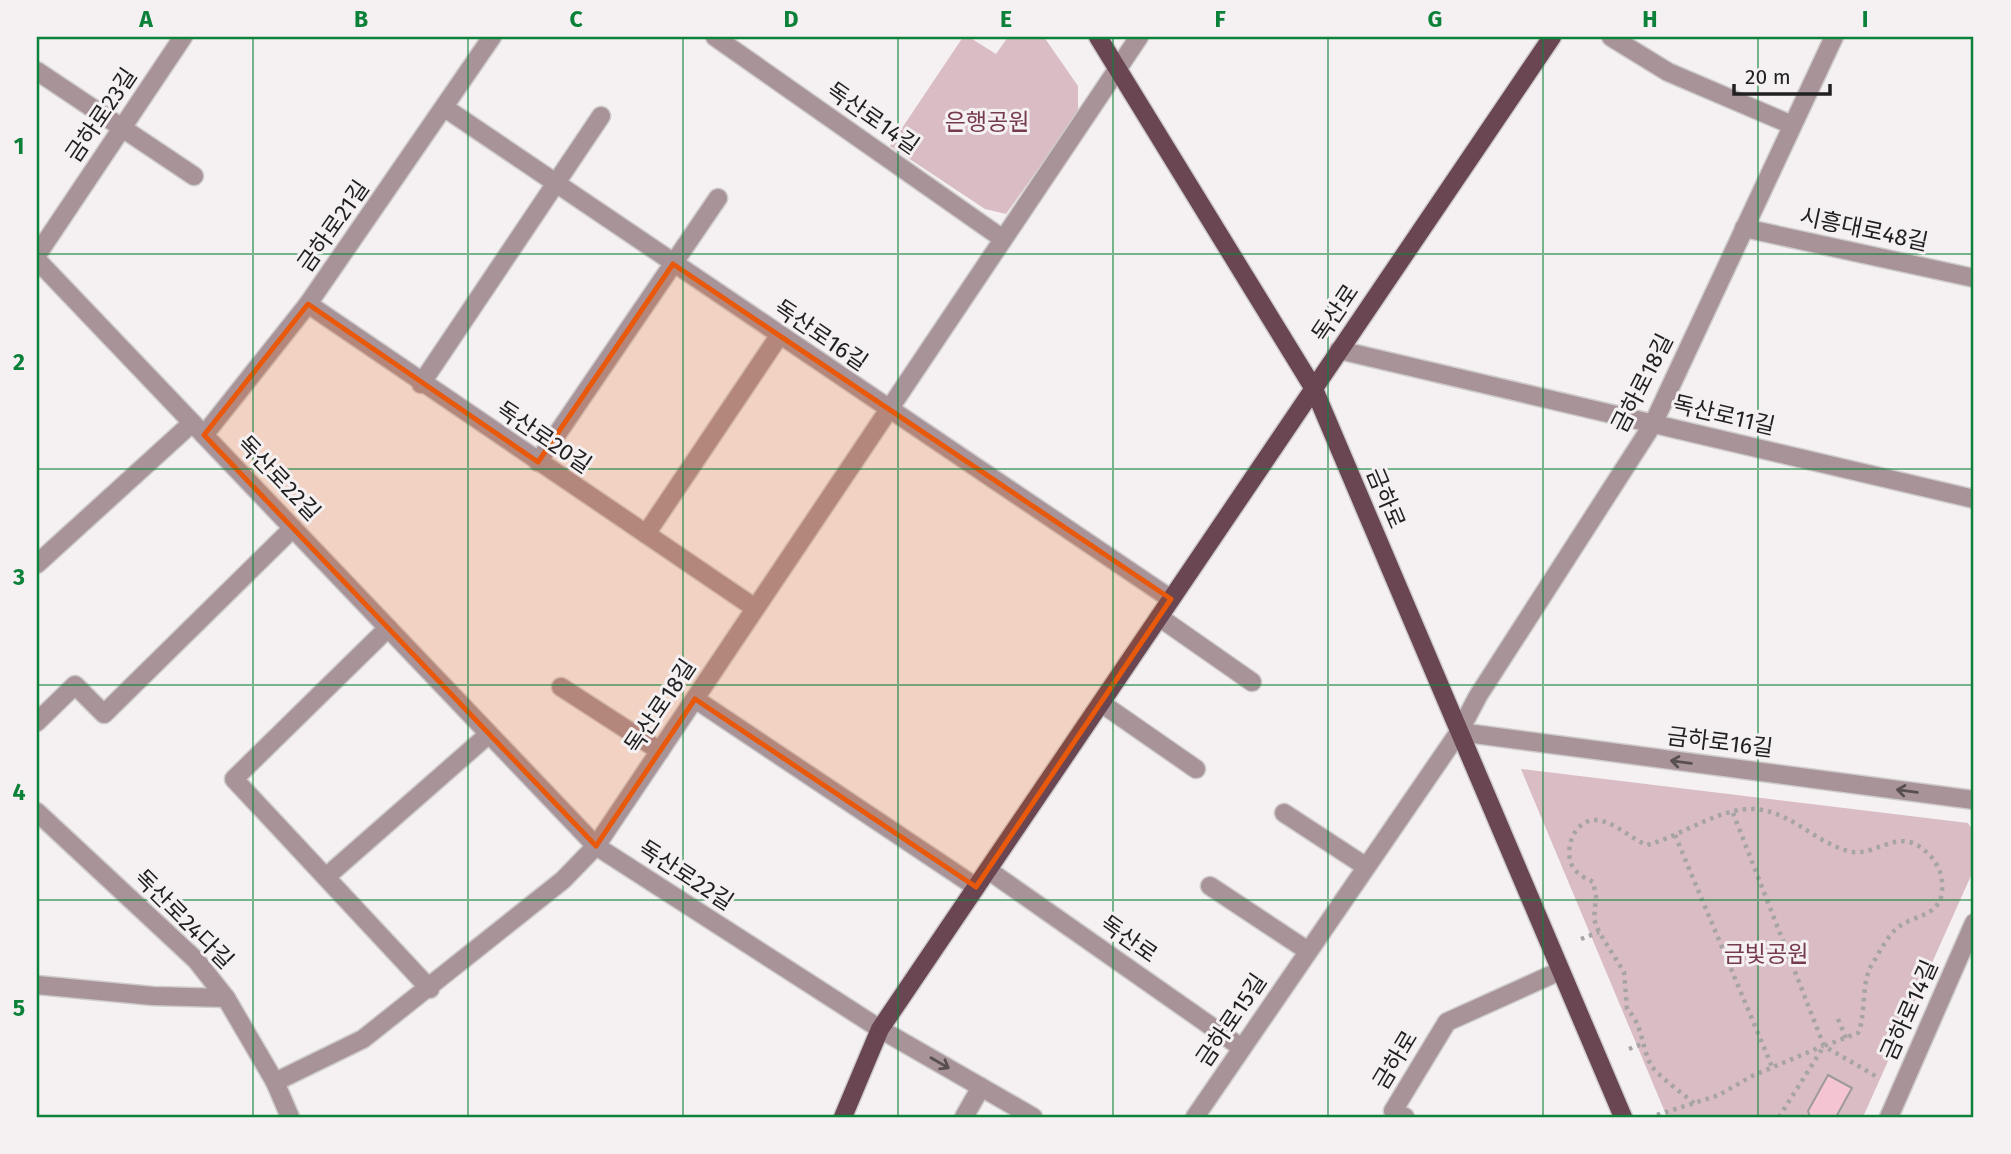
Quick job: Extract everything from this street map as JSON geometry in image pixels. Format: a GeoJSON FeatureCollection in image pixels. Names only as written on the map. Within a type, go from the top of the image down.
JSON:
{"type":"FeatureCollection","features":[{"type":"Feature","properties":{"kind":"main road","name":"금하로"},"geometry":{"type":"LineString","coordinates":[[1098,37],[1314,389],[1560,971],[1617,1116]]}},
{"type":"Feature","properties":{"kind":"main road","name":"독산로"},"geometry":{"type":"LineString","coordinates":[[843,1117],[880,1029],[1552,37]]}},
{"type":"Feature","properties":{"kind":"street","name":"금하로23길"},"geometry":{"type":"LineString","coordinates":[[37,255],[183,37]]}},
{"type":"Feature","properties":{"kind":"street","name":"금하로21길"},"geometry":{"type":"LineString","coordinates":[[198,429],[308,304],[492,37]]}},
{"type":"Feature","properties":{"kind":"street","name":"독산로14길"},"geometry":{"type":"LineString","coordinates":[[715,37],[1003,239]]}},
{"type":"Feature","properties":{"kind":"street"},"geometry":{"type":"LineString","coordinates":[[888,411],[1139,37]]}},
{"type":"Feature","properties":{"kind":"street"},"geometry":{"type":"LineString","coordinates":[[1611,37],[1668,72],[1792,125]]}},
{"type":"Feature","properties":{"kind":"street","name":"금하로18길"},"geometry":{"type":"LineString","coordinates":[[1459,732],[1478,696],[1653,424],[1833,37]]}},
{"type":"Feature","properties":{"kind":"street"},"geometry":{"type":"LineString","coordinates":[[37,71],[194,176]]}},
{"type":"Feature","properties":{"kind":"street","name":"독산로16길"},"geometry":{"type":"LineString","coordinates":[[445,108],[888,411],[1171,599]]}},
{"type":"Feature","properties":{"kind":"street"},"geometry":{"type":"LineString","coordinates":[[421,384],[601,116]]}},
{"type":"Feature","properties":{"kind":"street"},"geometry":{"type":"LineString","coordinates":[[538,462],[718,198]]}},
{"type":"Feature","properties":{"kind":"street","name":"시흥대로48길"},"geometry":{"type":"LineString","coordinates":[[1744,228],[1974,278]]}},
{"type":"Feature","properties":{"kind":"street","name":"독산로22길"},"geometry":{"type":"LineString","coordinates":[[37,260],[596,846],[880,1029],[1033,1117]]}},
{"type":"Feature","properties":{"kind":"street","name":"독산로20길"},"geometry":{"type":"LineString","coordinates":[[308,304],[421,384],[755,608]]}},
{"type":"Feature","properties":{"kind":"street"},"geometry":{"type":"LineString","coordinates":[[646,534],[779,336]]}},
{"type":"Feature","properties":{"kind":"street","name":"독산로11길"},"geometry":{"type":"LineString","coordinates":[[1339,350],[1974,499]]}},
{"type":"Feature","properties":{"kind":"street","name":"독산로18길"},"geometry":{"type":"LineString","coordinates":[[275,1082],[363,1039],[430,989],[563,880],[596,846],[888,411]]}},
{"type":"Feature","properties":{"kind":"street"},"geometry":{"type":"LineString","coordinates":[[37,564],[198,429]]}},
{"type":"Feature","properties":{"kind":"street"},"geometry":{"type":"LineString","coordinates":[[37,723],[75,684],[104,713],[293,528]]}},
{"type":"Feature","properties":{"kind":"street"},"geometry":{"type":"LineString","coordinates":[[1159,617],[1252,682]]}},
{"type":"Feature","properties":{"kind":"street"},"geometry":{"type":"LineString","coordinates":[[388,628],[234,779],[430,989]]}},
{"type":"Feature","properties":{"kind":"street"},"geometry":{"type":"LineString","coordinates":[[561,687],[660,751]]}},
{"type":"Feature","properties":{"kind":"street"},"geometry":{"type":"LineString","coordinates":[[695,699],[976,887]]}},
{"type":"Feature","properties":{"kind":"street"},"geometry":{"type":"LineString","coordinates":[[1101,703],[1196,769]]}},
{"type":"Feature","properties":{"kind":"street","name":"금하로16길"},"geometry":{"type":"LineString","coordinates":[[1459,732],[1974,800]]}},
{"type":"Feature","properties":{"kind":"street","name":"금하로15길"},"geometry":{"type":"LineString","coordinates":[[1195,1117],[1459,732]]}},
{"type":"Feature","properties":{"kind":"street"},"geometry":{"type":"LineString","coordinates":[[326,877],[489,734]]}},
{"type":"Feature","properties":{"kind":"street","name":"독산로24다길"},"geometry":{"type":"LineString","coordinates":[[37,812],[196,960],[226,998],[275,1082],[290,1117]]}},
{"type":"Feature","properties":{"kind":"street"},"geometry":{"type":"LineString","coordinates":[[1284,813],[1365,866]]}},
{"type":"Feature","properties":{"kind":"street","name":"독산로"},"geometry":{"type":"LineString","coordinates":[[988,870],[1242,1048]]}},
{"type":"Feature","properties":{"kind":"street"},"geometry":{"type":"LineString","coordinates":[[1210,886],[1308,951]]}},
{"type":"Feature","properties":{"kind":"street","name":"금하로14길"},"geometry":{"type":"LineString","coordinates":[[1889,1117],[1974,923]]}},
{"type":"Feature","properties":{"kind":"street","name":"금하로"},"geometry":{"type":"LineString","coordinates":[[1405,1117],[1393,1111],[1447,1022],[1560,971]]}},
{"type":"Feature","properties":{"kind":"street"},"geometry":{"type":"LineString","coordinates":[[37,985],[153,996],[226,998]]}},
{"type":"Feature","properties":{"kind":"street"},"geometry":{"type":"LineString","coordinates":[[964,1117],[981,1087]]}},
{"type":"Feature","properties":{"kind":"path"},"geometry":{"type":"LineString","coordinates":[[1657,1115],[1719,1095],[1858,1032],[1869,969],[1889,937],[1899,927],[1928,915],[1936,907],[1942,883],[1940,870],[1930,855],[1914,844],[1900,841],[1852,852],[1763,809],[1733,813],[1647,845],[1601,820],[1581,823],[1575,830],[1570,859],[1573,869],[1593,883],[1594,919],[1599,933],[1624,972],[1627,1009],[1637,1019],[1642,1044],[1653,1069],[1694,1103]]}},
{"type":"Feature","properties":{"kind":"path"},"geometry":{"type":"LineString","coordinates":[[1733,813],[1824,1046],[1881,1080],[1886,1079]]}},
{"type":"Feature","properties":{"kind":"path"},"geometry":{"type":"LineString","coordinates":[[1675,835],[1773,1069]]}},
{"type":"Feature","properties":{"kind":"path"},"geometry":{"type":"LineString","coordinates":[[1581,939],[1599,933]]}},
{"type":"Feature","properties":{"kind":"path"},"geometry":{"type":"LineString","coordinates":[[1838,1019],[1846,1038]]}},
{"type":"Feature","properties":{"kind":"path"},"geometry":{"type":"LineString","coordinates":[[1629,1049],[1642,1044]]}},
{"type":"Feature","properties":{"kind":"path"},"geometry":{"type":"LineString","coordinates":[[1779,1117],[1824,1046]]}},
{"type":"Feature","properties":{"kind":"highlighted area"},"geometry":{"type":"Polygon","coordinates":[[[673,264],[1171,599],[976,887],[695,699],[596,846],[204,435],[308,304],[538,462],[673,264]]]}},
{"type":"Feature","properties":{"kind":"green space","name":"은행공원"},"geometry":{"type":"Polygon","coordinates":[[[963,37],[969,37],[996,54],[1008,37],[1044,37],[1078,86],[1078,113],[1006,214],[985,209],[890,146],[963,37]]]}},
{"type":"Feature","properties":{"kind":"green space","name":"금빛공원"},"geometry":{"type":"Polygon","coordinates":[[[1521,769],[1968,823],[1974,832],[1974,869],[1863,1117],[1667,1117],[1521,769]]]}},
{"type":"Feature","properties":{"kind":"building"},"geometry":{"type":"Polygon","coordinates":[[[1828,1075],[1852,1088],[1836,1117],[1810,1117],[1808,1111],[1828,1075]]]}}]}
